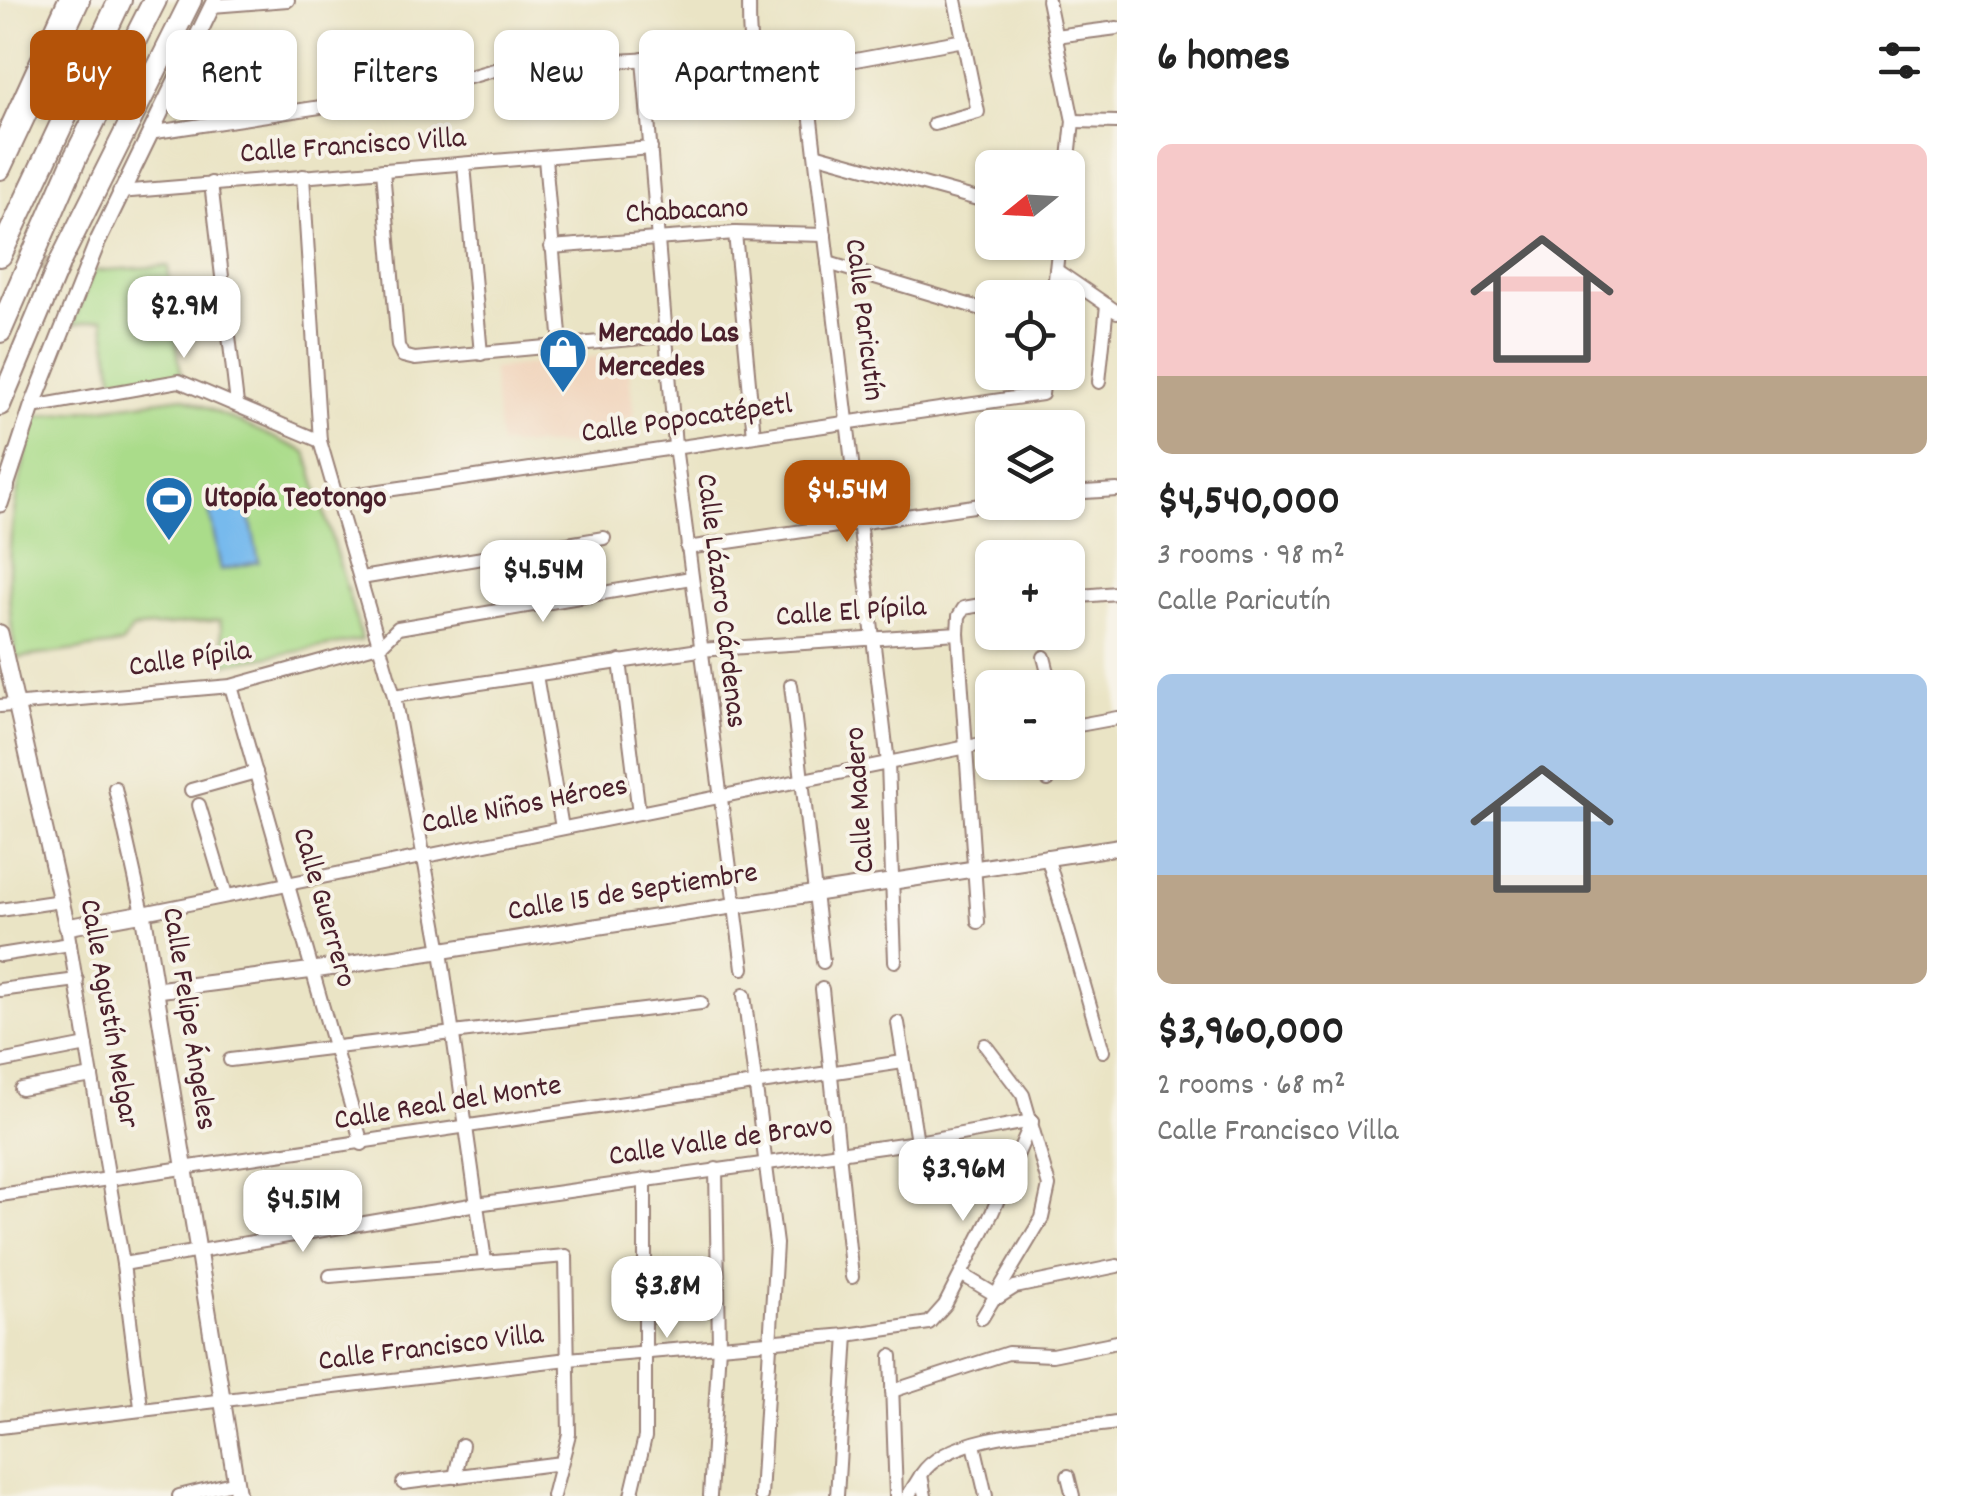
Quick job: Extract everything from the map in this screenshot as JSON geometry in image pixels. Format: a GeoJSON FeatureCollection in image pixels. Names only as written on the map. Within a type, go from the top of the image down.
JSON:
{"type":"FeatureCollection","features":[{"type":"Feature","properties":{"kind":"highway"},"geometry":{"type":"LineString","coordinates":[[0,169],[79,0]]}},
{"type":"Feature","properties":{"kind":"highway"},"geometry":{"type":"LineString","coordinates":[[0,255],[120,0]]}},
{"type":"Feature","properties":{"kind":"highway"},"geometry":{"type":"LineString","coordinates":[[0,332],[76,156],[155,0]]}},
{"type":"Feature","properties":{"kind":"highway"},"geometry":{"type":"LineString","coordinates":[[0,405],[60,262],[191,0]]}},
{"type":"Feature","properties":{"kind":"street"},"geometry":{"type":"LineString","coordinates":[[0,145],[66,0]]}},
{"type":"Feature","properties":{"kind":"street"},"geometry":{"type":"LineString","coordinates":[[200,30],[214,3],[288,0]]}},
{"type":"Feature","properties":{"kind":"street"},"geometry":{"type":"LineString","coordinates":[[749,0],[750,30]]}},
{"type":"Feature","properties":{"kind":"street"},"geometry":{"type":"LineString","coordinates":[[934,124],[978,112],[955,0]]}},
{"type":"Feature","properties":{"kind":"street"},"geometry":{"type":"LineString","coordinates":[[1048,0],[1073,121],[1070,150]]}},
{"type":"Feature","properties":{"kind":"street"},"geometry":{"type":"LineString","coordinates":[[1055,36],[1117,28]]}},
{"type":"Feature","properties":{"kind":"street"},"geometry":{"type":"LineString","coordinates":[[855,61],[964,40]]}},
{"type":"Feature","properties":{"kind":"street"},"geometry":{"type":"LineString","coordinates":[[149,133],[413,93],[501,68],[639,60]]}},
{"type":"Feature","properties":{"kind":"street"},"geometry":{"type":"LineString","coordinates":[[2,493],[74,280],[166,98]]}},
{"type":"Feature","properties":{"kind":"street","name":"Calle Lázaro Cárdenas"},"geometry":{"type":"LineString","coordinates":[[648,120],[675,446],[743,968]]}},
{"type":"Feature","properties":{"kind":"street","name":"Calle Paricutín"},"geometry":{"type":"LineString","coordinates":[[813,120],[873,636]]}},
{"type":"Feature","properties":{"kind":"street"},"geometry":{"type":"LineString","coordinates":[[1073,121],[1117,122]]}},
{"type":"Feature","properties":{"kind":"street","name":"Calle Francisco Villa"},"geometry":{"type":"LineString","coordinates":[[119,192],[651,148]]}},
{"type":"Feature","properties":{"kind":"street"},"geometry":{"type":"LineString","coordinates":[[818,155],[975,198]]}},
{"type":"Feature","properties":{"kind":"street"},"geometry":{"type":"LineString","coordinates":[[545,158],[561,346]]}},
{"type":"Feature","properties":{"kind":"street"},"geometry":{"type":"LineString","coordinates":[[464,166],[481,354]]}},
{"type":"Feature","properties":{"kind":"street"},"geometry":{"type":"LineString","coordinates":[[383,170],[398,346],[403,356],[481,354],[664,336]]}},
{"type":"Feature","properties":{"kind":"street"},"geometry":{"type":"LineString","coordinates":[[303,176],[320,441],[394,696],[441,951],[485,1261]]}},
{"type":"Feature","properties":{"kind":"street"},"geometry":{"type":"LineString","coordinates":[[211,184],[237,404]]}},
{"type":"Feature","properties":{"kind":"street"},"geometry":{"type":"LineString","coordinates":[[736,233],[754,436]]}},
{"type":"Feature","properties":{"kind":"street","name":"Chabacano"},"geometry":{"type":"LineString","coordinates":[[552,247],[736,233],[825,234]]}},
{"type":"Feature","properties":{"kind":"street"},"geometry":{"type":"LineString","coordinates":[[1055,280],[1057,260]]}},
{"type":"Feature","properties":{"kind":"street"},"geometry":{"type":"LineString","coordinates":[[828,263],[975,307]]}},
{"type":"Feature","properties":{"kind":"street"},"geometry":{"type":"LineString","coordinates":[[1056,270],[1112,308],[1099,382]]}},
{"type":"Feature","properties":{"kind":"street"},"geometry":{"type":"LineString","coordinates":[[32,407],[179,381],[320,441]]}},
{"type":"Feature","properties":{"kind":"street","name":"Calle Popocatépetl"},"geometry":{"type":"LineString","coordinates":[[339,497],[850,424],[1042,394],[1042,390]]}},
{"type":"Feature","properties":{"kind":"street"},"geometry":{"type":"LineString","coordinates":[[1085,492],[1117,490]]}},
{"type":"Feature","properties":{"kind":"street"},"geometry":{"type":"LineString","coordinates":[[688,548],[975,506]]}},
{"type":"Feature","properties":{"kind":"street"},"geometry":{"type":"LineString","coordinates":[[360,578],[604,538]]}},
{"type":"Feature","properties":{"kind":"street","name":"Calle Pípila"},"geometry":{"type":"LineString","coordinates":[[8,705],[232,686],[382,644],[398,628],[691,578]]}},
{"type":"Feature","properties":{"kind":"street"},"geometry":{"type":"LineString","coordinates":[[1085,596],[1117,593]]}},
{"type":"Feature","properties":{"kind":"street","name":"Calle El Pípila"},"geometry":{"type":"LineString","coordinates":[[394,696],[699,650],[958,633],[964,608],[975,606]]}},
{"type":"Feature","properties":{"kind":"street"},"geometry":{"type":"LineString","coordinates":[[958,633],[978,922]]}},
{"type":"Feature","properties":{"kind":"street","name":"Calle Agustín Melgar"},"geometry":{"type":"LineString","coordinates":[[0,634],[8,705],[69,935],[123,1264],[140,1407]]}},
{"type":"Feature","properties":{"kind":"street","name":"Calle Madero"},"geometry":{"type":"LineString","coordinates":[[873,636],[888,763],[895,961]]}},
{"type":"Feature","properties":{"kind":"street"},"geometry":{"type":"LineString","coordinates":[[1044,657],[1047,670]]}},
{"type":"Feature","properties":{"kind":"street"},"geometry":{"type":"LineString","coordinates":[[620,660],[640,813]]}},
{"type":"Feature","properties":{"kind":"street"},"geometry":{"type":"LineString","coordinates":[[536,674],[562,828]]}},
{"type":"Feature","properties":{"kind":"street"},"geometry":{"type":"LineString","coordinates":[[791,685],[823,962]]}},
{"type":"Feature","properties":{"kind":"street","name":"Calle Guerrero"},"geometry":{"type":"LineString","coordinates":[[232,686],[362,1144]]}},
{"type":"Feature","properties":{"kind":"street"},"geometry":{"type":"LineString","coordinates":[[1085,724],[1117,718]]}},
{"type":"Feature","properties":{"kind":"street","name":"Calle Niños Héroes"},"geometry":{"type":"LineString","coordinates":[[69,935],[143,913],[975,746]]}},
{"type":"Feature","properties":{"kind":"street"},"geometry":{"type":"LineString","coordinates":[[191,790],[256,772]]}},
{"type":"Feature","properties":{"kind":"street","name":"Calle Felipe Ángeles"},"geometry":{"type":"LineString","coordinates":[[115,788],[157,990],[237,1489]]}},
{"type":"Feature","properties":{"kind":"street"},"geometry":{"type":"LineString","coordinates":[[199,805],[226,896]]}},
{"type":"Feature","properties":{"kind":"street","name":"Calle 15 de Septiembre"},"geometry":{"type":"LineString","coordinates":[[157,990],[314,970],[1117,847]]}},
{"type":"Feature","properties":{"kind":"street"},"geometry":{"type":"LineString","coordinates":[[1047,856],[1103,1052]]}},
{"type":"Feature","properties":{"kind":"street"},"geometry":{"type":"LineString","coordinates":[[0,910],[61,901]]}},
{"type":"Feature","properties":{"kind":"street"},"geometry":{"type":"LineString","coordinates":[[0,955],[69,935]]}},
{"type":"Feature","properties":{"kind":"street"},"geometry":{"type":"LineString","coordinates":[[0,990],[77,980]]}},
{"type":"Feature","properties":{"kind":"street"},"geometry":{"type":"LineString","coordinates":[[822,990],[852,1276]]}},
{"type":"Feature","properties":{"kind":"street"},"geometry":{"type":"LineString","coordinates":[[744,995],[776,1244],[761,1496]]}},
{"type":"Feature","properties":{"kind":"street"},"geometry":{"type":"LineString","coordinates":[[230,1060],[700,1003]]}},
{"type":"Feature","properties":{"kind":"street"},"geometry":{"type":"LineString","coordinates":[[898,1022],[917,1142]]}},
{"type":"Feature","properties":{"kind":"street"},"geometry":{"type":"LineString","coordinates":[[0,1062],[87,1045]]}},
{"type":"Feature","properties":{"kind":"street"},"geometry":{"type":"LineString","coordinates":[[982,1318],[999,1297],[1016,1256],[1042,1218],[1047,1201],[1046,1164],[1023,1095],[984,1045]]}},
{"type":"Feature","properties":{"kind":"street","name":"Calle Real del Monte"},"geometry":{"type":"LineString","coordinates":[[0,1195],[903,1062]]}},
{"type":"Feature","properties":{"kind":"street"},"geometry":{"type":"LineString","coordinates":[[21,1089],[92,1076]]}},
{"type":"Feature","properties":{"kind":"street","name":"Calle Francisco Villa"},"geometry":{"type":"LineString","coordinates":[[0,1427],[568,1358],[846,1335],[928,1323],[945,1305],[961,1274],[1032,1120]]}},
{"type":"Feature","properties":{"kind":"street","name":"Calle Valle de Bravo"},"geometry":{"type":"LineString","coordinates":[[123,1264],[477,1204],[917,1142],[1032,1120]]}},
{"type":"Feature","properties":{"kind":"street"},"geometry":{"type":"LineString","coordinates":[[710,1496],[719,1345],[716,1169]]}},
{"type":"Feature","properties":{"kind":"street"},"geometry":{"type":"LineString","coordinates":[[631,1496],[645,1436],[645,1179]]}},
{"type":"Feature","properties":{"kind":"street"},"geometry":{"type":"LineString","coordinates":[[330,1276],[566,1256],[569,1434],[553,1496]]}},
{"type":"Feature","properties":{"kind":"street"},"geometry":{"type":"LineString","coordinates":[[999,1297],[1015,1287],[1117,1266]]}},
{"type":"Feature","properties":{"kind":"street"},"geometry":{"type":"LineString","coordinates":[[961,1274],[999,1297]]}},
{"type":"Feature","properties":{"kind":"street"},"geometry":{"type":"LineString","coordinates":[[837,1496],[846,1335]]}},
{"type":"Feature","properties":{"kind":"street"},"geometry":{"type":"LineString","coordinates":[[892,1391],[1008,1353],[1052,1355],[1117,1342]]}},
{"type":"Feature","properties":{"kind":"street"},"geometry":{"type":"LineString","coordinates":[[891,1356],[896,1496]]}},
{"type":"Feature","properties":{"kind":"street"},"geometry":{"type":"LineString","coordinates":[[908,1496],[935,1457],[974,1444],[1117,1423]]}},
{"type":"Feature","properties":{"kind":"street"},"geometry":{"type":"LineString","coordinates":[[974,1444],[986,1496]]}},
{"type":"Feature","properties":{"kind":"street"},"geometry":{"type":"LineString","coordinates":[[455,1477],[462,1445]]}},
{"type":"Feature","properties":{"kind":"street"},"geometry":{"type":"LineString","coordinates":[[403,1483],[562,1463]]}},
{"type":"Feature","properties":{"kind":"street"},"geometry":{"type":"LineString","coordinates":[[924,1470],[925,1496]]}},
{"type":"Feature","properties":{"kind":"street"},"geometry":{"type":"LineString","coordinates":[[1068,1476],[1072,1496]]}},
{"type":"Feature","properties":{"kind":"street"},"geometry":{"type":"LineString","coordinates":[[179,1496],[237,1489]]}},
{"type":"Feature","properties":{"kind":"shaded area","name":"Mercado Las Mercedes"},"geometry":{"type":"Polygon","coordinates":[[[610,355],[611,371],[629,370],[634,418],[608,421],[610,445],[500,445],[492,369],[610,355]]]}},
{"type":"Feature","properties":{"kind":"green space"},"geometry":{"type":"Polygon","coordinates":[[[168,266],[181,376],[115,387],[103,319],[72,325],[93,271],[168,266]]]}},
{"type":"Feature","properties":{"kind":"green space","name":"Utopía Teotongo"},"geometry":{"type":"Polygon","coordinates":[[[183,397],[306,452],[362,640],[226,664],[220,620],[132,629],[122,644],[16,658],[9,594],[11,536],[35,417],[183,397]]]}},
{"type":"Feature","properties":{"kind":"water"},"geometry":{"type":"Polygon","coordinates":[[[247,502],[259,562],[221,570],[209,510],[247,502]]]}},
{"type":"Feature","properties":{"kind":"tunnel"},"geometry":{"type":"LineString","coordinates":[[0,239],[67,277]]}},
{"type":"Feature","properties":{"kind":"place","name":"Mercado Las Mercedes"},"geometry":{"type":"Point","coordinates":[563,394]}},
{"type":"Feature","properties":{"kind":"place","name":"Utopía Teotongo"},"geometry":{"type":"Point","coordinates":[169,542]}}]}
